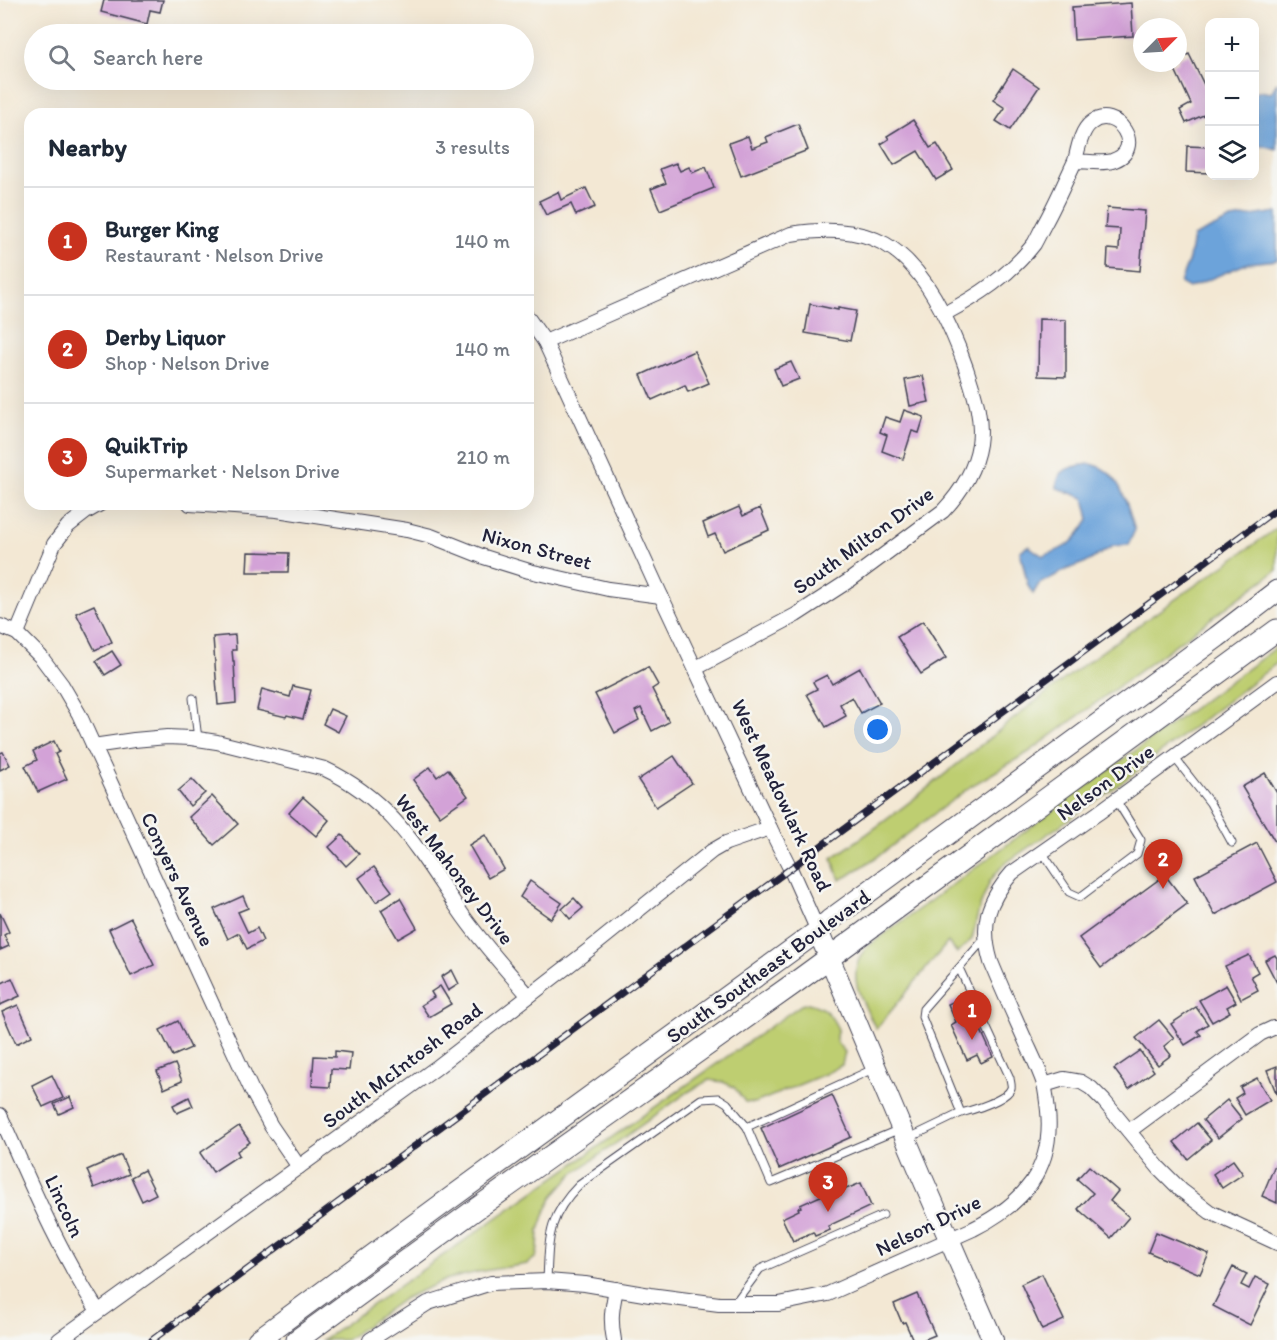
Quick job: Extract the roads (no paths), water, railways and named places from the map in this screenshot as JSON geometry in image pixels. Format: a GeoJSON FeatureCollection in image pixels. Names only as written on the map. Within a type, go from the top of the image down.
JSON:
{"type":"FeatureCollection","features":[{"type":"Feature","properties":{"kind":"main road","name":"South Southeast Boulevard"},"geometry":{"type":"LineString","coordinates":[[258,1340],[818,931],[1277,591]]}},
{"type":"Feature","properties":{"kind":"main road","name":"South Southeast Boulevard"},"geometry":{"type":"LineString","coordinates":[[297,1340],[476,1209],[830,958],[1277,630]]}},
{"type":"Feature","properties":{"kind":"main road","name":"West Meadowlark Road"},"geometry":{"type":"LineString","coordinates":[[818,931],[993,1340]]}},
{"type":"Feature","properties":{"kind":"street"},"geometry":{"type":"LineString","coordinates":[[944,314],[996,283],[1035,242],[1075,161]]}},
{"type":"Feature","properties":{"kind":"street","name":"South Milton Drive"},"geometry":{"type":"LineString","coordinates":[[545,342],[791,234],[813,230],[862,235],[894,250],[915,270],[944,314],[958,346],[978,408],[979,445],[975,462],[964,485],[943,511],[850,580],[796,615],[696,668]]}},
{"type":"Feature","properties":{"kind":"street","name":"West Meadowlark Road"},"geometry":{"type":"LineString","coordinates":[[534,326],[545,342],[818,931]]}},
{"type":"Feature","properties":{"kind":"street"},"geometry":{"type":"LineString","coordinates":[[17,633],[54,544],[68,526],[90,510]]}},
{"type":"Feature","properties":{"kind":"street","name":"Nixon Street"},"geometry":{"type":"LineString","coordinates":[[295,510],[407,530],[431,536],[484,557],[529,571],[608,589],[661,596]]}},
{"type":"Feature","properties":{"kind":"street","name":"Conyers Avenue"},"geometry":{"type":"LineString","coordinates":[[0,626],[17,633],[41,657],[80,714],[252,1091],[271,1126],[298,1167]]}},
{"type":"Feature","properties":{"kind":"street","name":"Nelson Drive"},"geometry":{"type":"LineString","coordinates":[[370,1340],[428,1303],[491,1283],[547,1281],[585,1284],[719,1304],[779,1304],[828,1294],[987,1222],[1002,1212],[1026,1190],[1040,1170],[1047,1151],[1049,1129],[1044,1085],[991,962],[986,937],[988,912],[992,902],[1012,873],[1277,682]]}},
{"type":"Feature","properties":{"kind":"street","name":"West Mahoney Drive"},"geometry":{"type":"LineString","coordinates":[[93,746],[167,737],[198,739],[326,769],[360,788],[387,811],[405,832],[483,943],[529,996]]}},
{"type":"Feature","properties":{"kind":"street","name":"South McIntosh Road"},"geometry":{"type":"LineString","coordinates":[[59,1340],[436,1068],[712,851],[726,843],[770,828]]}},
{"type":"Feature","properties":{"kind":"street"},"geometry":{"type":"LineString","coordinates":[[1129,1131],[1260,1034],[1277,1028]]}},
{"type":"Feature","properties":{"kind":"street"},"geometry":{"type":"LineString","coordinates":[[1044,1085],[1064,1079],[1081,1082],[1092,1088],[1159,1168],[1181,1190],[1210,1212],[1277,1243]]}},
{"type":"Feature","properties":{"kind":"street","name":"Lincoln"},"geometry":{"type":"LineString","coordinates":[[0,1115],[60,1246],[98,1311]]}},
{"type":"Feature","properties":{"kind":"street"},"geometry":{"type":"LineString","coordinates":[[614,1340],[611,1324],[616,1289]]}},
{"type":"Feature","properties":{"kind":"lane"},"geometry":{"type":"LineString","coordinates":[[193,698],[198,739]]}},
{"type":"Feature","properties":{"kind":"lane"},"geometry":{"type":"LineString","coordinates":[[1174,758],[1210,803],[1232,843]]}},
{"type":"Feature","properties":{"kind":"lane"},"geometry":{"type":"LineString","coordinates":[[1042,852],[1069,892],[1080,897],[1137,854],[1141,840],[1116,800]]}},
{"type":"Feature","properties":{"kind":"lane"},"geometry":{"type":"LineString","coordinates":[[961,1113],[922,1017],[923,1009],[986,937]]}},
{"type":"Feature","properties":{"kind":"lane"},"geometry":{"type":"LineString","coordinates":[[547,1281],[551,1227],[567,1197],[579,1185],[701,1099],[719,1098],[727,1103],[747,1127],[771,1183],[1005,1096],[1011,1088],[1010,1078],[959,968]]}},
{"type":"Feature","properties":{"kind":"lane"},"geometry":{"type":"LineString","coordinates":[[747,1127],[876,1068]]}},
{"type":"Feature","properties":{"kind":"lane"},"geometry":{"type":"LineString","coordinates":[[734,1304],[760,1269],[883,1215]]}},
{"type":"Feature","properties":{"kind":"water"},"geometry":{"type":"Polygon","coordinates":[[[1277,82],[1277,150],[1259,145],[1259,91],[1271,93],[1277,82]]]}},
{"type":"Feature","properties":{"kind":"water"},"geometry":{"type":"Polygon","coordinates":[[[1277,212],[1277,260],[1248,263],[1189,288],[1180,283],[1189,259],[1193,237],[1231,219],[1277,212]]]}},
{"type":"Feature","properties":{"kind":"water"},"geometry":{"type":"Polygon","coordinates":[[[1091,464],[1101,468],[1116,481],[1135,530],[1128,545],[1113,546],[1089,561],[1068,569],[1039,584],[1033,594],[1028,586],[1020,551],[1028,546],[1043,556],[1059,550],[1080,533],[1089,519],[1084,498],[1057,488],[1058,481],[1063,472],[1068,469],[1091,464]]]}},
{"type":"Feature","properties":{"kind":"railway"},"geometry":{"type":"LineString","coordinates":[[152,1340],[1277,509]]}},
{"type":"Feature","properties":{"kind":"place","name":"Derby Liquor"},"geometry":{"type":"Point","coordinates":[1163,889]}},
{"type":"Feature","properties":{"kind":"place","name":"Burger King"},"geometry":{"type":"Point","coordinates":[972,1040]}},
{"type":"Feature","properties":{"kind":"place","name":"QuikTrip"},"geometry":{"type":"Point","coordinates":[828,1212]}}]}
